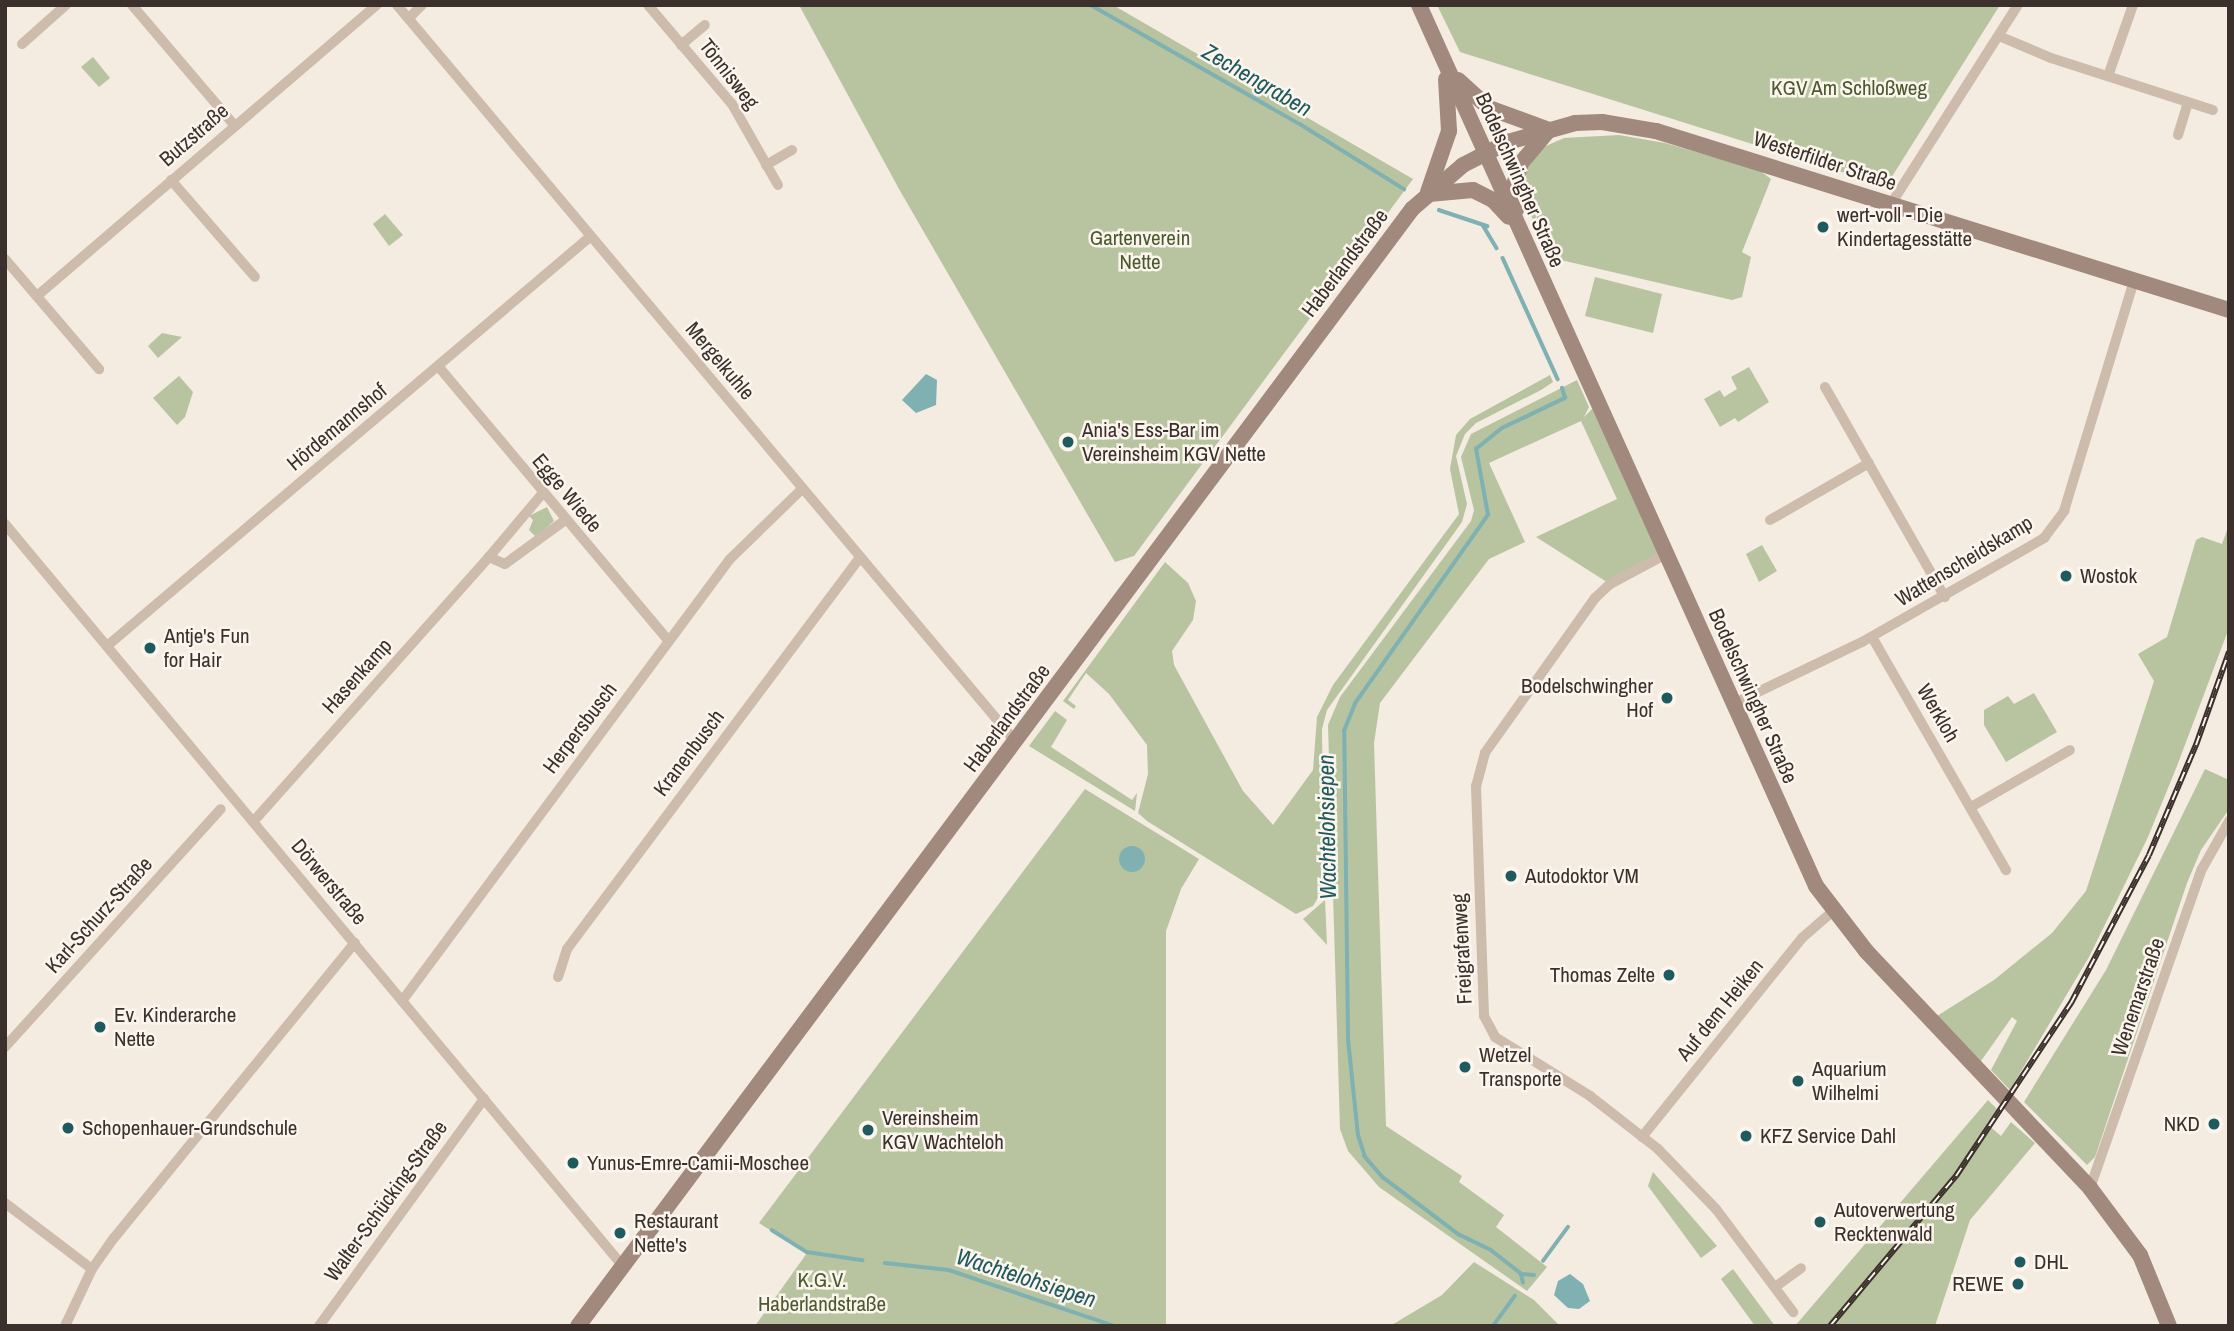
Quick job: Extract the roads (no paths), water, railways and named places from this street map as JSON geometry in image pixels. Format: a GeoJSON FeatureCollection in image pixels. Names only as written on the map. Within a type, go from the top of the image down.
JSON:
{"type":"FeatureCollection","features":[{"type":"Feature","properties":{"kind":"street"},"geometry":{"type":"LineString","coordinates":[[22,44],[66,5]]}},
{"type":"Feature","properties":{"kind":"street"},"geometry":{"type":"LineString","coordinates":[[132,5],[234,125]]}},
{"type":"Feature","properties":{"kind":"street","name":"Butzstraße"},"geometry":{"type":"LineString","coordinates":[[37,296],[377,5]]}},
{"type":"Feature","properties":{"kind":"street","name":"Mergelkuhle"},"geometry":{"type":"LineString","coordinates":[[397,5],[1015,741]]}},
{"type":"Feature","properties":{"kind":"street"},"geometry":{"type":"LineString","coordinates":[[409,19],[422,5]]}},
{"type":"Feature","properties":{"kind":"street","name":"Tönnisweg"},"geometry":{"type":"LineString","coordinates":[[648,5],[732,104],[778,185]]}},
{"type":"Feature","properties":{"kind":"street","name":"Bodelschwingher Straße"},"geometry":{"type":"LineString","coordinates":[[1419,5],[1734,704],[1832,912],[2090,1188],[2140,1255],[2169,1326]]}},
{"type":"Feature","properties":{"kind":"street"},"geometry":{"type":"LineString","coordinates":[[1891,204],[2018,5]]}},
{"type":"Feature","properties":{"kind":"street"},"geometry":{"type":"LineString","coordinates":[[2108,76],[2133,5]]}},
{"type":"Feature","properties":{"kind":"street","name":"Tönnisweg"},"geometry":{"type":"LineString","coordinates":[[681,45],[705,25]]}},
{"type":"Feature","properties":{"kind":"street"},"geometry":{"type":"LineString","coordinates":[[1999,36],[2108,76],[2213,110]]}},
{"type":"Feature","properties":{"kind":"street"},"geometry":{"type":"LineString","coordinates":[[1443,62],[1470,95],[1489,108],[1549,130],[1525,156],[1516,175],[1519,228]]}},
{"type":"Feature","properties":{"kind":"street"},"geometry":{"type":"LineString","coordinates":[[1443,62],[1449,131],[1427,194],[1473,190],[1493,200],[1519,228]]}},
{"type":"Feature","properties":{"kind":"street"},"geometry":{"type":"LineString","coordinates":[[2178,135],[2188,103]]}},
{"type":"Feature","properties":{"kind":"street","name":"Westerfilder Straße"},"geometry":{"type":"LineString","coordinates":[[1485,152],[1549,130],[1602,122],[1656,131],[2229,310]]}},
{"type":"Feature","properties":{"kind":"street"},"geometry":{"type":"LineString","coordinates":[[766,165],[792,150]]}},
{"type":"Feature","properties":{"kind":"street","name":"Haberlandstraße"},"geometry":{"type":"LineString","coordinates":[[578,1326],[1015,741],[1191,500],[1427,194],[1485,152]]}},
{"type":"Feature","properties":{"kind":"street"},"geometry":{"type":"LineString","coordinates":[[171,180],[255,277]]}},
{"type":"Feature","properties":{"kind":"street","name":"Hördemannshof"},"geometry":{"type":"LineString","coordinates":[[107,646],[591,236]]}},
{"type":"Feature","properties":{"kind":"street"},"geometry":{"type":"LineString","coordinates":[[5,259],[99,369]]}},
{"type":"Feature","properties":{"kind":"street","name":"Wattenscheidskamp"},"geometry":{"type":"LineString","coordinates":[[1734,704],[1872,637],[2036,544],[2064,511],[2134,280]]}},
{"type":"Feature","properties":{"kind":"street","name":"Egge Wiede"},"geometry":{"type":"LineString","coordinates":[[438,366],[564,521],[668,641]]}},
{"type":"Feature","properties":{"kind":"street"},"geometry":{"type":"LineString","coordinates":[[1825,387],[1945,597]]}},
{"type":"Feature","properties":{"kind":"street"},"geometry":{"type":"LineString","coordinates":[[1770,520],[1869,463]]}},
{"type":"Feature","properties":{"kind":"street","name":"Herpersbusch"},"geometry":{"type":"LineString","coordinates":[[402,1001],[746,539],[802,489]]}},
{"type":"Feature","properties":{"kind":"street","name":"Hasenkamp"},"geometry":{"type":"LineString","coordinates":[[253,822],[542,494]]}},
{"type":"Feature","properties":{"kind":"street"},"geometry":{"type":"LineString","coordinates":[[489,557],[505,564],[564,521]]}},
{"type":"Feature","properties":{"kind":"street","name":"Dörwerstraße"},"geometry":{"type":"LineString","coordinates":[[5,524],[622,1265]]}},
{"type":"Feature","properties":{"kind":"street","name":"Freigrafenweg"},"geometry":{"type":"LineString","coordinates":[[1666,554],[1611,584],[1595,598],[1501,725],[1485,753],[1476,786],[1484,1016],[1495,1037],[1590,1096],[1642,1137],[1716,1209],[1793,1312]]}},
{"type":"Feature","properties":{"kind":"street","name":"Kranenbusch"},"geometry":{"type":"LineString","coordinates":[[558,977],[567,949],[860,558]]}},
{"type":"Feature","properties":{"kind":"street","name":"Werkloh"},"geometry":{"type":"LineString","coordinates":[[1872,637],[2006,870]]}},
{"type":"Feature","properties":{"kind":"street"},"geometry":{"type":"LineString","coordinates":[[1971,807],[2070,750]]}},
{"type":"Feature","properties":{"kind":"street","name":"Karl-Schurz-Straße"},"geometry":{"type":"LineString","coordinates":[[5,1047],[220,809]]}},
{"type":"Feature","properties":{"kind":"street","name":"Wenemarstraße"},"geometry":{"type":"LineString","coordinates":[[2090,1188],[2202,869],[2229,821]]}},
{"type":"Feature","properties":{"kind":"street","name":"Auf dem Heiken"},"geometry":{"type":"LineString","coordinates":[[1642,1137],[1802,938],[1832,912]]}},
{"type":"Feature","properties":{"kind":"street"},"geometry":{"type":"LineString","coordinates":[[65,1326],[92,1269],[355,943]]}},
{"type":"Feature","properties":{"kind":"street","name":"Walter-Schücking-Straße"},"geometry":{"type":"LineString","coordinates":[[319,1326],[484,1099]]}},
{"type":"Feature","properties":{"kind":"street"},"geometry":{"type":"LineString","coordinates":[[5,1202],[92,1269]]}},
{"type":"Feature","properties":{"kind":"street"},"geometry":{"type":"LineString","coordinates":[[1775,1287],[1801,1268]]}},
{"type":"Feature","properties":{"kind":"water"},"geometry":{"type":"Polygon","coordinates":[[[926,374],[937,380],[936,405],[916,413],[902,400],[926,374]]]}},
{"type":"Feature","properties":{"kind":"water"},"geometry":{"type":"Polygon","coordinates":[[[1132,846],[1141,850],[1145,859],[1141,868],[1132,872],[1123,868],[1119,859],[1123,850],[1132,846]]]}},
{"type":"Feature","properties":{"kind":"water"},"geometry":{"type":"Polygon","coordinates":[[[1570,1274],[1583,1284],[1590,1301],[1579,1309],[1568,1308],[1554,1295],[1558,1281],[1570,1274]]]}},
{"type":"Feature","properties":{"kind":"waterway","name":"Zechengraben"},"geometry":{"type":"LineString","coordinates":[[1091,5],[1300,124],[1404,189]]}},
{"type":"Feature","properties":{"kind":"waterway","name":"Wachtelohsiepen"},"geometry":{"type":"LineString","coordinates":[[1439,210],[1487,226]]}},
{"type":"Feature","properties":{"kind":"waterway","name":"Wachtelohsiepen"},"geometry":{"type":"LineString","coordinates":[[1483,225],[1497,248]]}},
{"type":"Feature","properties":{"kind":"waterway","name":"Wachtelohsiepen"},"geometry":{"type":"LineString","coordinates":[[1503,258],[1558,379]]}},
{"type":"Feature","properties":{"kind":"waterway","name":"Wachtelohsiepen"},"geometry":{"type":"LineString","coordinates":[[1523,1283],[1521,1274],[1492,1251],[1459,1235],[1383,1178],[1365,1157],[1358,1136],[1348,1039],[1344,731],[1356,702],[1488,515],[1476,449],[1502,428],[1565,398],[1562,388]]}},
{"type":"Feature","properties":{"kind":"waterway"},"geometry":{"type":"LineString","coordinates":[[1543,1261],[1568,1227]]}},
{"type":"Feature","properties":{"kind":"waterway","name":"Wachtelohsiepen"},"geometry":{"type":"LineString","coordinates":[[772,1230],[807,1252],[862,1260]]}},
{"type":"Feature","properties":{"kind":"waterway","name":"Wachtelohsiepen"},"geometry":{"type":"LineString","coordinates":[[885,1263],[949,1270],[1114,1326]]}},
{"type":"Feature","properties":{"kind":"waterway"},"geometry":{"type":"LineString","coordinates":[[1521,1274],[1534,1275]]}},
{"type":"Feature","properties":{"kind":"waterway","name":"Wachtelohsiepen"},"geometry":{"type":"LineString","coordinates":[[1493,1326],[1515,1296]]}},
{"type":"Feature","properties":{"kind":"railway"},"geometry":{"type":"LineString","coordinates":[[1830,1326],[1956,1176],[2071,1003],[2149,855],[2196,745],[2229,652]]}},
{"type":"Feature","properties":{"kind":"place","name":"wert-voll - Die Kindertagesstätte"},"geometry":{"type":"Point","coordinates":[1823,227]}},
{"type":"Feature","properties":{"kind":"place","name":"Ania's Ess-Bar im Vereinsheim KGV Nette"},"geometry":{"type":"Point","coordinates":[1068,442]}},
{"type":"Feature","properties":{"kind":"place","name":"Wostok"},"geometry":{"type":"Point","coordinates":[2066,576]}},
{"type":"Feature","properties":{"kind":"place","name":"Antje's Fun for Hair"},"geometry":{"type":"Point","coordinates":[150,648]}},
{"type":"Feature","properties":{"kind":"place","name":"Bodelschwingher Hof"},"geometry":{"type":"Point","coordinates":[1667,698]}},
{"type":"Feature","properties":{"kind":"place","name":"Autodoktor VM"},"geometry":{"type":"Point","coordinates":[1511,876]}},
{"type":"Feature","properties":{"kind":"place","name":"Thomas Zelte"},"geometry":{"type":"Point","coordinates":[1669,975]}},
{"type":"Feature","properties":{"kind":"place","name":"Ev. Kinderarche Nette"},"geometry":{"type":"Point","coordinates":[100,1027]}},
{"type":"Feature","properties":{"kind":"place","name":"Wetzel Transporte"},"geometry":{"type":"Point","coordinates":[1465,1067]}},
{"type":"Feature","properties":{"kind":"place","name":"Aquarium Wilhelmi"},"geometry":{"type":"Point","coordinates":[1798,1081]}},
{"type":"Feature","properties":{"kind":"place","name":"NKD"},"geometry":{"type":"Point","coordinates":[2214,1124]}},
{"type":"Feature","properties":{"kind":"place","name":"Schopenhauer-Grundschule"},"geometry":{"type":"Point","coordinates":[68,1128]}},
{"type":"Feature","properties":{"kind":"place","name":"Vereinsheim KGV Wachteloh"},"geometry":{"type":"Point","coordinates":[868,1130]}},
{"type":"Feature","properties":{"kind":"place","name":"KFZ Service Dahl"},"geometry":{"type":"Point","coordinates":[1746,1136]}},
{"type":"Feature","properties":{"kind":"place","name":"Yunus-Emre-Camii-Moschee"},"geometry":{"type":"Point","coordinates":[573,1163]}},
{"type":"Feature","properties":{"kind":"place","name":"Autoverwertung Recktenwald"},"geometry":{"type":"Point","coordinates":[1820,1222]}},
{"type":"Feature","properties":{"kind":"place","name":"Restaurant Nette's"},"geometry":{"type":"Point","coordinates":[620,1233]}},
{"type":"Feature","properties":{"kind":"place","name":"DHL"},"geometry":{"type":"Point","coordinates":[2020,1262]}},
{"type":"Feature","properties":{"kind":"place","name":"REWE"},"geometry":{"type":"Point","coordinates":[2018,1284]}},
{"type":"Feature","properties":{"kind":"park label","name":"KGV Am Schloßweg"},"geometry":{"type":"Point","coordinates":[1849,88]}},
{"type":"Feature","properties":{"kind":"park label","name":"Gartenverein Nette"},"geometry":{"type":"Point","coordinates":[1140,250]}},
{"type":"Feature","properties":{"kind":"park label","name":"K.G.V. Haberlandstraße"},"geometry":{"type":"Point","coordinates":[822,1292]}}]}
